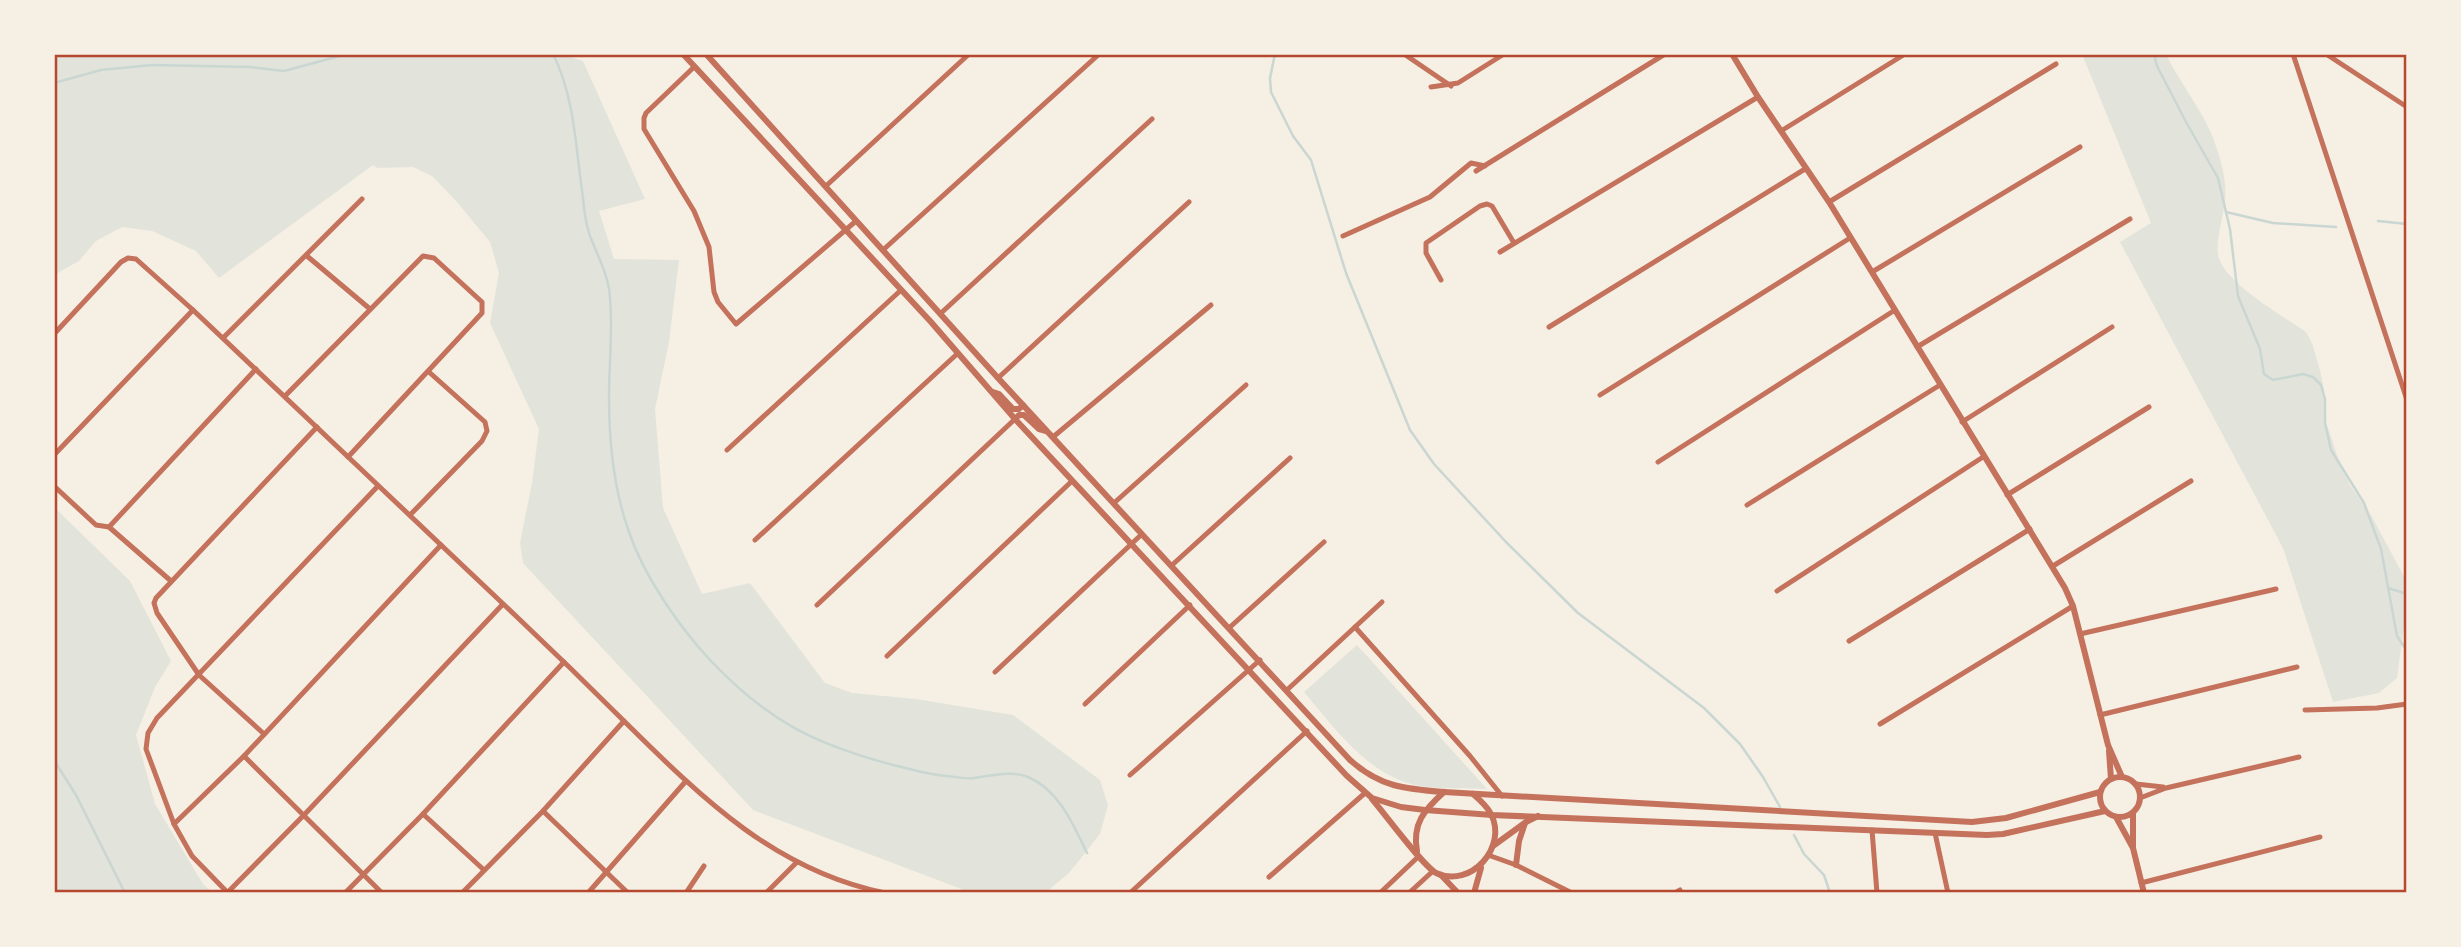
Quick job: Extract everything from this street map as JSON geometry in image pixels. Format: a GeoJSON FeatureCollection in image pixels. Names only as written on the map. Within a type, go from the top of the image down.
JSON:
{"type":"FeatureCollection","features":[{"type":"Feature","properties":{"kind":"street"},"geometry":{"type":"LineString","coordinates":[[683,54],[931,322],[1072,481],[1368,796],[1418,855],[1458,893]]}},
{"type":"Feature","properties":{"kind":"street"},"geometry":{"type":"LineString","coordinates":[[706,54],[1171,566],[1361,770],[1383,783],[1398,787],[1502,796],[1972,822],[2006,818],[2100,792]]}},
{"type":"Feature","properties":{"kind":"street"},"geometry":{"type":"LineString","coordinates":[[826,186],[969,54]]}},
{"type":"Feature","properties":{"kind":"street"},"geometry":{"type":"LineString","coordinates":[[1404,54],[1451,86]]}},
{"type":"Feature","properties":{"kind":"street"},"geometry":{"type":"LineString","coordinates":[[1431,87],[1451,86],[1504,54]]}},
{"type":"Feature","properties":{"kind":"street"},"geometry":{"type":"LineString","coordinates":[[1476,171],[1665,54]]}},
{"type":"Feature","properties":{"kind":"street"},"geometry":{"type":"LineString","coordinates":[[1743,54],[1733,57],[1829,202],[1983,457],[2053,566],[2073,606],[2108,745],[2122,777]]}},
{"type":"Feature","properties":{"kind":"street"},"geometry":{"type":"LineString","coordinates":[[1781,131],[1905,54]]}},
{"type":"Feature","properties":{"kind":"street"},"geometry":{"type":"LineString","coordinates":[[2293,54],[2407,400]]}},
{"type":"Feature","properties":{"kind":"street"},"geometry":{"type":"LineString","coordinates":[[2326,54],[2407,107]]}},
{"type":"Feature","properties":{"kind":"street"},"geometry":{"type":"LineString","coordinates":[[883,250],[1097,56]]}},
{"type":"Feature","properties":{"kind":"street"},"geometry":{"type":"LineString","coordinates":[[1829,202],[2056,64]]}},
{"type":"Feature","properties":{"kind":"street"},"geometry":{"type":"LineString","coordinates":[[694,67],[646,113],[643,129],[694,211],[709,247],[714,292],[718,302],[736,324],[856,220]]}},
{"type":"Feature","properties":{"kind":"street"},"geometry":{"type":"LineString","coordinates":[[1500,252],[1758,97]]}},
{"type":"Feature","properties":{"kind":"street"},"geometry":{"type":"LineString","coordinates":[[940,314],[1152,119]]}},
{"type":"Feature","properties":{"kind":"street"},"geometry":{"type":"LineString","coordinates":[[1872,272],[2080,147]]}},
{"type":"Feature","properties":{"kind":"street"},"geometry":{"type":"LineString","coordinates":[[1343,236],[1430,197],[1471,163],[1485,166]]}},
{"type":"Feature","properties":{"kind":"street"},"geometry":{"type":"LineString","coordinates":[[1549,327],[1805,169]]}},
{"type":"Feature","properties":{"kind":"street"},"geometry":{"type":"LineString","coordinates":[[223,338],[362,199]]}},
{"type":"Feature","properties":{"kind":"street"},"geometry":{"type":"LineString","coordinates":[[998,378],[1189,202]]}},
{"type":"Feature","properties":{"kind":"street"},"geometry":{"type":"LineString","coordinates":[[1441,280],[1426,253],[1426,243],[1480,206],[1492,206],[1514,243]]}},
{"type":"Feature","properties":{"kind":"street"},"geometry":{"type":"LineString","coordinates":[[1917,346],[2130,219]]}},
{"type":"Feature","properties":{"kind":"street"},"geometry":{"type":"LineString","coordinates":[[1600,395],[1850,238]]}},
{"type":"Feature","properties":{"kind":"street"},"geometry":{"type":"LineString","coordinates":[[285,397],[420,257],[426,255],[434,258],[484,305],[482,313],[348,457]]}},
{"type":"Feature","properties":{"kind":"street"},"geometry":{"type":"LineString","coordinates":[[307,256],[370,309]]}},
{"type":"Feature","properties":{"kind":"street"},"geometry":{"type":"LineString","coordinates":[[54,334],[121,262],[128,258],[139,261],[410,515],[686,781],[745,831],[797,862],[845,884],[885,893]]}},
{"type":"Feature","properties":{"kind":"street"},"geometry":{"type":"LineString","coordinates":[[727,450],[900,291]]}},
{"type":"Feature","properties":{"kind":"street"},"geometry":{"type":"LineString","coordinates":[[1053,438],[1212,305]]}},
{"type":"Feature","properties":{"kind":"street"},"geometry":{"type":"LineString","coordinates":[[54,455],[193,310]]}},
{"type":"Feature","properties":{"kind":"street"},"geometry":{"type":"LineString","coordinates":[[1658,462],[1895,310]]}},
{"type":"Feature","properties":{"kind":"street"},"geometry":{"type":"LineString","coordinates":[[1962,422],[2112,327]]}},
{"type":"Feature","properties":{"kind":"street"},"geometry":{"type":"LineString","coordinates":[[755,540],[957,354]]}},
{"type":"Feature","properties":{"kind":"street"},"geometry":{"type":"LineString","coordinates":[[109,527],[256,369]]}},
{"type":"Feature","properties":{"kind":"street"},"geometry":{"type":"LineString","coordinates":[[410,515],[482,441],[487,431],[485,422],[429,372]]}},
{"type":"Feature","properties":{"kind":"street"},"geometry":{"type":"LineString","coordinates":[[1747,505],[1940,384]]}},
{"type":"Feature","properties":{"kind":"street"},"geometry":{"type":"LineString","coordinates":[[1114,503],[1246,385]]}},
{"type":"Feature","properties":{"kind":"street"},"geometry":{"type":"LineString","coordinates":[[991,391],[999,394],[1013,409],[1019,409],[1023,405]]}},
{"type":"Feature","properties":{"kind":"street"},"geometry":{"type":"LineString","coordinates":[[2007,495],[2149,407]]}},
{"type":"Feature","properties":{"kind":"street"},"geometry":{"type":"LineString","coordinates":[[817,605],[1019,415],[1024,415],[1039,429],[1048,431]]}},
{"type":"Feature","properties":{"kind":"street"},"geometry":{"type":"LineString","coordinates":[[264,734],[199,675],[157,613],[154,603],[317,427]]}},
{"type":"Feature","properties":{"kind":"street"},"geometry":{"type":"LineString","coordinates":[[1777,591],[1983,457]]}},
{"type":"Feature","properties":{"kind":"street"},"geometry":{"type":"LineString","coordinates":[[1171,566],[1290,458]]}},
{"type":"Feature","properties":{"kind":"street"},"geometry":{"type":"LineString","coordinates":[[887,656],[1072,481]]}},
{"type":"Feature","properties":{"kind":"street"},"geometry":{"type":"LineString","coordinates":[[2053,566],[2191,481]]}},
{"type":"Feature","properties":{"kind":"street"},"geometry":{"type":"LineString","coordinates":[[54,486],[96,525],[109,527],[171,582]]}},
{"type":"Feature","properties":{"kind":"street"},"geometry":{"type":"LineString","coordinates":[[379,486],[158,718],[148,733],[146,749],[174,824],[192,856],[228,893],[503,604]]}},
{"type":"Feature","properties":{"kind":"street"},"geometry":{"type":"LineString","coordinates":[[1849,641],[2030,529]]}},
{"type":"Feature","properties":{"kind":"street"},"geometry":{"type":"LineString","coordinates":[[995,672],[1142,534]]}},
{"type":"Feature","properties":{"kind":"street"},"geometry":{"type":"LineString","coordinates":[[1229,628],[1324,542]]}},
{"type":"Feature","properties":{"kind":"street"},"geometry":{"type":"LineString","coordinates":[[174,824],[244,756],[441,545]]}},
{"type":"Feature","properties":{"kind":"street"},"geometry":{"type":"LineString","coordinates":[[2080,634],[2276,589]]}},
{"type":"Feature","properties":{"kind":"street"},"geometry":{"type":"LineString","coordinates":[[1287,690],[1382,603]]}},
{"type":"Feature","properties":{"kind":"street"},"geometry":{"type":"LineString","coordinates":[[1085,704],[1190,605]]}},
{"type":"Feature","properties":{"kind":"street"},"geometry":{"type":"LineString","coordinates":[[1880,724],[2073,606]]}},
{"type":"Feature","properties":{"kind":"street"},"geometry":{"type":"LineString","coordinates":[[1355,627],[1470,756],[1502,796]]}},
{"type":"Feature","properties":{"kind":"street"},"geometry":{"type":"LineString","coordinates":[[1130,775],[1260,660]]}},
{"type":"Feature","properties":{"kind":"street"},"geometry":{"type":"LineString","coordinates":[[345,893],[423,814],[564,662]]}},
{"type":"Feature","properties":{"kind":"street"},"geometry":{"type":"LineString","coordinates":[[2100,715],[2297,667]]}},
{"type":"Feature","properties":{"kind":"street"},"geometry":{"type":"LineString","coordinates":[[2305,710],[2376,708],[2407,704]]}},
{"type":"Feature","properties":{"kind":"street"},"geometry":{"type":"LineString","coordinates":[[462,893],[543,811],[624,721]]}},
{"type":"Feature","properties":{"kind":"street"},"geometry":{"type":"LineString","coordinates":[[1130,893],[1307,731]]}},
{"type":"Feature","properties":{"kind":"street"},"geometry":{"type":"LineString","coordinates":[[2108,745],[2111,779]]}},
{"type":"Feature","properties":{"kind":"street"},"geometry":{"type":"LineString","coordinates":[[244,756],[382,893]]}},
{"type":"Feature","properties":{"kind":"street"},"geometry":{"type":"LineString","coordinates":[[2140,798],[2166,788],[2299,757]]}},
{"type":"Feature","properties":{"kind":"street"},"geometry":{"type":"LineString","coordinates":[[2136,784],[2140,798],[2133,813],[2116,817],[2105,811],[2100,792],[2111,779],[2122,777],[2136,784],[2166,788]]}},
{"type":"Feature","properties":{"kind":"street"},"geometry":{"type":"LineString","coordinates":[[587,893],[686,781]]}},
{"type":"Feature","properties":{"kind":"street"},"geometry":{"type":"LineString","coordinates":[[1380,893],[1418,855],[1416,827],[1425,810],[1444,792]]}},
{"type":"Feature","properties":{"kind":"street"},"geometry":{"type":"LineString","coordinates":[[1473,794],[1492,815],[1495,827],[1493,846],[1482,865],[1474,893]]}},
{"type":"Feature","properties":{"kind":"street"},"geometry":{"type":"LineString","coordinates":[[1368,796],[1401,807],[1492,815],[1996,835],[2105,811]]}},
{"type":"Feature","properties":{"kind":"street"},"geometry":{"type":"LineString","coordinates":[[1269,877],[1368,796]]}},
{"type":"Feature","properties":{"kind":"street"},"geometry":{"type":"LineString","coordinates":[[543,811],[628,893]]}},
{"type":"Feature","properties":{"kind":"street"},"geometry":{"type":"LineString","coordinates":[[2133,813],[2133,848],[2144,893]]}},
{"type":"Feature","properties":{"kind":"street"},"geometry":{"type":"LineString","coordinates":[[423,814],[484,870]]}},
{"type":"Feature","properties":{"kind":"street"},"geometry":{"type":"LineString","coordinates":[[1493,846],[1539,815]]}},
{"type":"Feature","properties":{"kind":"street"},"geometry":{"type":"LineString","coordinates":[[2116,817],[2133,848]]}},
{"type":"Feature","properties":{"kind":"street"},"geometry":{"type":"LineString","coordinates":[[1516,865],[1519,841],[1526,822]]}},
{"type":"Feature","properties":{"kind":"street"},"geometry":{"type":"LineString","coordinates":[[1872,830],[1877,893]]}},
{"type":"Feature","properties":{"kind":"street"},"geometry":{"type":"LineString","coordinates":[[1935,833],[1948,893]]}},
{"type":"Feature","properties":{"kind":"street"},"geometry":{"type":"LineString","coordinates":[[2141,883],[2320,836]]}},
{"type":"Feature","properties":{"kind":"street"},"geometry":{"type":"LineString","coordinates":[[1488,855],[1516,865],[1572,893]]}},
{"type":"Feature","properties":{"kind":"street"},"geometry":{"type":"LineString","coordinates":[[765,893],[797,862]]}},
{"type":"Feature","properties":{"kind":"street"},"geometry":{"type":"LineString","coordinates":[[1409,893],[1436,872],[1461,876],[1482,865]]}},
{"type":"Feature","properties":{"kind":"street"},"geometry":{"type":"LineString","coordinates":[[685,893],[704,866]]}},
{"type":"Feature","properties":{"kind":"shaded area"},"geometry":{"type":"Polygon","coordinates":[[[54,54],[561,54],[583,61],[645,199],[599,211],[614,259],[679,260],[669,342],[655,409],[663,508],[702,594],[750,583],[825,683],[852,693],[916,699],[1013,715],[1100,780],[1108,805],[1100,834],[1069,873],[1045,893],[972,893],[753,810],[523,563],[520,543],[539,429],[490,323],[499,273],[490,242],[456,201],[432,176],[413,167],[377,168],[373,165],[219,278],[196,251],[152,231],[122,227],[96,241],[79,261],[54,275],[54,54]]]}},
{"type":"Feature","properties":{"kind":"shaded area"},"geometry":{"type":"Polygon","coordinates":[[[2082,54],[2166,54],[2207,124],[2221,163],[2225,192],[2218,255],[2222,265],[2255,298],[2306,332],[2312,343],[2324,390],[2325,419],[2338,458],[2350,485],[2372,517],[2407,582],[2407,605],[2397,678],[2379,693],[2333,702],[2283,548],[2120,242],[2151,223],[2082,54]]]}},
{"type":"Feature","properties":{"kind":"shaded area"},"geometry":{"type":"Polygon","coordinates":[[[54,507],[130,581],[171,661],[155,687],[136,735],[155,804],[203,884],[213,893],[54,893],[54,507]]]}},
{"type":"Feature","properties":{"kind":"shaded area"},"geometry":{"type":"Polygon","coordinates":[[[1357,645],[1487,789],[1434,788],[1406,783],[1372,764],[1343,737],[1304,692],[1357,645]]]}},
{"type":"Feature","properties":{"kind":"waterway"},"geometry":{"type":"LineString","coordinates":[[54,83],[101,70],[152,65],[250,67],[284,71],[347,54]]}},
{"type":"Feature","properties":{"kind":"waterway"},"geometry":{"type":"LineString","coordinates":[[553,54],[570,106],[587,227],[609,290],[609,414],[616,482],[636,549],[675,617],[699,648],[732,682],[752,700],[794,728],[865,757],[927,773],[967,778],[1008,774],[1028,777],[1057,799],[1087,853]]}},
{"type":"Feature","properties":{"kind":"waterway"},"geometry":{"type":"LineString","coordinates":[[1275,54],[1270,78],[1271,92],[1293,136],[1311,160],[1346,273],[1410,430],[1434,464],[1506,542],[1578,613],[1704,708],[1740,744],[1780,807]]}},
{"type":"Feature","properties":{"kind":"waterway"},"geometry":{"type":"LineString","coordinates":[[2154,54],[2157,66],[2218,178],[2230,229],[2238,296],[2260,349],[2264,374],[2273,380],[2303,374],[2313,377],[2321,385],[2331,450],[2364,503],[2381,549],[2397,636],[2407,651]]}},
{"type":"Feature","properties":{"kind":"waterway"},"geometry":{"type":"LineString","coordinates":[[2226,212],[2273,223],[2336,227]]}},
{"type":"Feature","properties":{"kind":"waterway"},"geometry":{"type":"LineString","coordinates":[[2378,221],[2407,224]]}},
{"type":"Feature","properties":{"kind":"waterway"},"geometry":{"type":"LineString","coordinates":[[2388,588],[2407,594]]}},
{"type":"Feature","properties":{"kind":"waterway"},"geometry":{"type":"LineString","coordinates":[[54,760],[76,795],[125,893]]}},
{"type":"Feature","properties":{"kind":"waterway"},"geometry":{"type":"LineString","coordinates":[[1794,835],[1804,854],[1824,875],[1830,893]]}}]}
